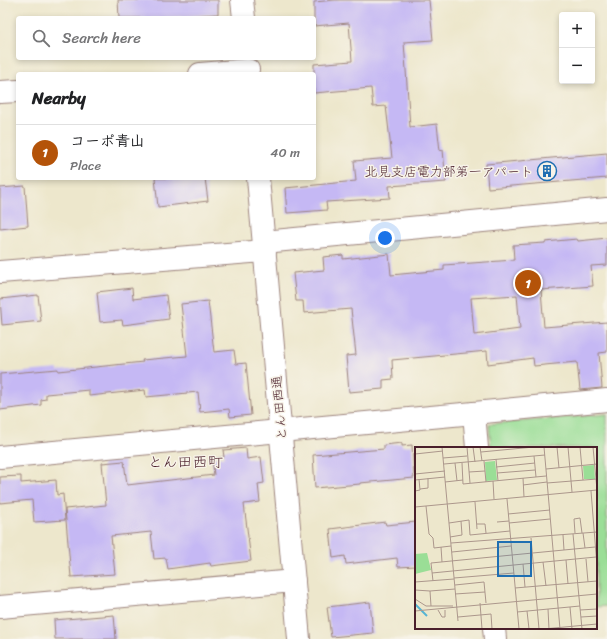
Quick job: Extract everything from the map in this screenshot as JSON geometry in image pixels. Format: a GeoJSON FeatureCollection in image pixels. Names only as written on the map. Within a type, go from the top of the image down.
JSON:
{"type":"FeatureCollection","features":[{"type":"Feature","properties":{"kind":"street"},"geometry":{"type":"LineString","coordinates":[[242,0],[244,16]]}},
{"type":"Feature","properties":{"kind":"street"},"geometry":{"type":"LineString","coordinates":[[214,72],[248,67]]}},
{"type":"Feature","properties":{"kind":"street"},"geometry":{"type":"LineString","coordinates":[[0,92],[16,91]]}},
{"type":"Feature","properties":{"kind":"street","name":"とん田西通"},"geometry":{"type":"LineString","coordinates":[[258,180],[299,639]]}},
{"type":"Feature","properties":{"kind":"street"},"geometry":{"type":"LineString","coordinates":[[0,272],[264,247],[607,209]]}},
{"type":"Feature","properties":{"kind":"street"},"geometry":{"type":"LineString","coordinates":[[0,457],[607,400]]}},
{"type":"Feature","properties":{"kind":"street"},"geometry":{"type":"LineString","coordinates":[[474,413],[477,447]]}},
{"type":"Feature","properties":{"kind":"street"},"geometry":{"type":"LineString","coordinates":[[0,607],[294,581]]}},
{"type":"Feature","properties":{"kind":"street"},"geometry":{"type":"LineString","coordinates":[[494,629],[495,639]]}},
{"type":"Feature","properties":{"kind":"green space"},"geometry":{"type":"Polygon","coordinates":[[[607,414],[607,606],[597,607],[597,447],[491,447],[489,424],[607,414]]]}},
{"type":"Feature","properties":{"kind":"building"},"geometry":{"type":"Polygon","coordinates":[[[118,0],[218,0],[218,14],[188,16],[119,16],[118,0]]]}},
{"type":"Feature","properties":{"kind":"building"},"geometry":{"type":"Polygon","coordinates":[[[335,0],[429,0],[433,40],[404,42],[410,127],[437,124],[440,151],[443,150],[446,182],[389,186],[390,198],[326,202],[327,210],[287,213],[285,188],[356,181],[354,161],[392,158],[386,106],[373,107],[371,88],[316,93],[316,72],[314,72],[314,64],[352,61],[349,23],[316,26],[314,2],[335,0]]]}},
{"type":"Feature","properties":{"kind":"building","name":"北見支店電力部第一アパート"},"geometry":{"type":"Polygon","coordinates":[[[607,153],[607,178],[488,188],[486,164],[607,153]]]}},
{"type":"Feature","properties":{"kind":"building"},"geometry":{"type":"Polygon","coordinates":[[[155,180],[205,180],[208,201],[158,207],[155,180]]]}},
{"type":"Feature","properties":{"kind":"building"},"geometry":{"type":"Polygon","coordinates":[[[25,186],[28,226],[0,229],[0,188],[25,186]]]}},
{"type":"Feature","properties":{"kind":"building"},"geometry":{"type":"Polygon","coordinates":[[[607,238],[607,265],[591,266],[593,286],[541,290],[544,327],[607,322],[607,352],[599,353],[602,388],[580,390],[577,362],[534,366],[533,358],[488,364],[487,351],[392,360],[393,379],[383,380],[383,389],[349,392],[346,356],[356,355],[351,309],[304,313],[303,301],[296,301],[293,273],[324,270],[323,257],[343,255],[343,259],[389,254],[391,275],[444,270],[444,265],[514,260],[513,245],[577,239],[578,241],[607,238]],[[517,295],[471,298],[474,335],[520,329],[517,295]]]}},
{"type":"Feature","properties":{"kind":"building"},"geometry":{"type":"Polygon","coordinates":[[[132,288],[133,299],[166,295],[169,319],[123,325],[122,320],[100,322],[97,292],[132,288]]]}},
{"type":"Feature","properties":{"kind":"building"},"geometry":{"type":"Polygon","coordinates":[[[38,295],[41,321],[2,325],[0,299],[38,295]]]}},
{"type":"Feature","properties":{"kind":"building"},"geometry":{"type":"Polygon","coordinates":[[[208,301],[214,352],[234,350],[236,364],[246,363],[251,415],[230,417],[229,409],[200,412],[198,392],[146,397],[145,390],[89,396],[89,390],[46,394],[46,399],[41,400],[41,405],[0,410],[0,374],[58,369],[58,371],[143,362],[142,360],[187,356],[181,304],[208,301]]]}},
{"type":"Feature","properties":{"kind":"building"},"geometry":{"type":"Polygon","coordinates":[[[402,443],[402,446],[412,445],[414,478],[315,488],[313,455],[384,449],[384,445],[402,443]]]}},
{"type":"Feature","properties":{"kind":"building"},"geometry":{"type":"Polygon","coordinates":[[[246,448],[247,459],[261,457],[264,483],[258,484],[260,502],[244,504],[251,561],[211,566],[210,563],[168,569],[166,558],[154,559],[151,532],[111,536],[115,574],[71,577],[65,509],[106,505],[102,463],[124,461],[127,485],[214,475],[212,458],[224,457],[223,450],[246,448]]]}},
{"type":"Feature","properties":{"kind":"building"},"geometry":{"type":"Polygon","coordinates":[[[21,476],[21,483],[56,480],[57,495],[63,494],[65,520],[34,522],[32,500],[0,503],[0,477],[21,476]]]}},
{"type":"Feature","properties":{"kind":"building"},"geometry":{"type":"Polygon","coordinates":[[[385,522],[386,525],[415,522],[415,566],[398,567],[397,558],[346,564],[345,556],[333,558],[330,529],[385,522]]]}},
{"type":"Feature","properties":{"kind":"building"},"geometry":{"type":"Polygon","coordinates":[[[370,602],[373,633],[331,637],[327,607],[370,602]]]}},
{"type":"Feature","properties":{"kind":"building"},"geometry":{"type":"Polygon","coordinates":[[[114,615],[116,639],[55,639],[54,620],[114,615]]]}},
{"type":"Feature","properties":{"kind":"place","name":"北見支店電力部第一アパート"},"geometry":{"type":"Point","coordinates":[547,171]}},
{"type":"Feature","properties":{"kind":"place","name":"コーポ青山"},"geometry":{"type":"Point","coordinates":[528,283]}},
{"type":"Feature","properties":{"kind":"district","name":"とん田西町"},"geometry":{"type":"Point","coordinates":[185,462]}}]}
